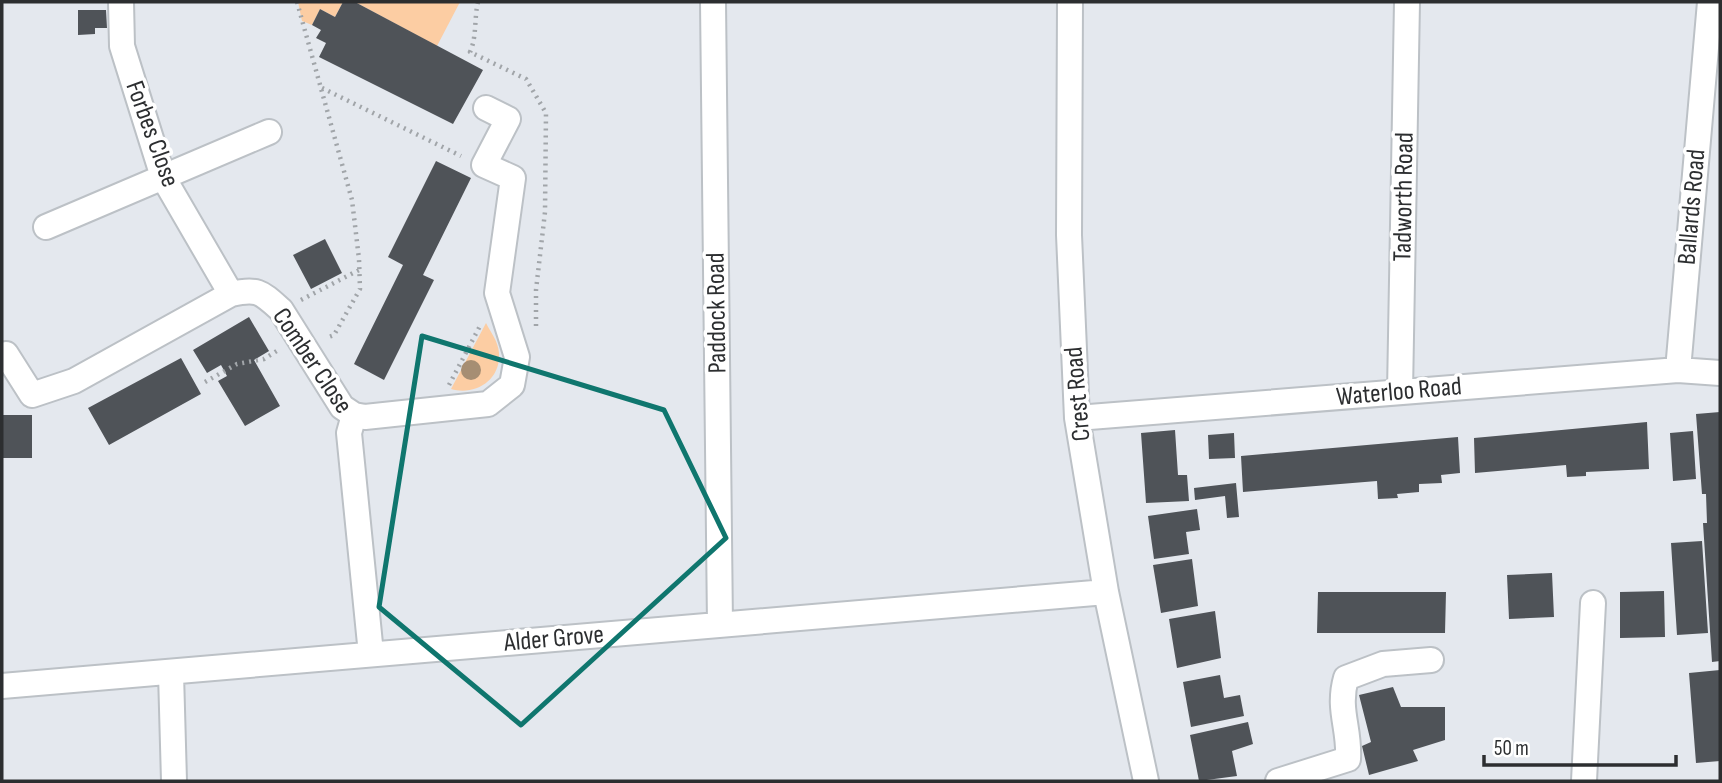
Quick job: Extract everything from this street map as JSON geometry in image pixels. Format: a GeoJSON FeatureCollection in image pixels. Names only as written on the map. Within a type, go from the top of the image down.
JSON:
{"type":"FeatureCollection","features":[{"type":"Feature","properties":{"kind":"street","name":"Forbes Close"},"geometry":{"type":"LineString","coordinates":[[121,2],[122,46],[163,177],[231,294]]}},
{"type":"Feature","properties":{"kind":"street","name":"Paddock Road"},"geometry":{"type":"LineString","coordinates":[[713,2],[720,625]]}},
{"type":"Feature","properties":{"kind":"street","name":"Crest Road"},"geometry":{"type":"LineString","coordinates":[[1070,2],[1069,235],[1077,418],[1106,592],[1146,781]]}},
{"type":"Feature","properties":{"kind":"street","name":"Tadworth Road"},"geometry":{"type":"LineString","coordinates":[[1401,392],[1408,2]]}},
{"type":"Feature","properties":{"kind":"street","name":"Ballards Road"},"geometry":{"type":"LineString","coordinates":[[1678,370],[1710,2]]}},
{"type":"Feature","properties":{"kind":"street"},"geometry":{"type":"LineString","coordinates":[[354,415],[365,417],[488,404],[512,385],[517,357],[497,293],[513,178],[484,166],[508,119],[486,108]]}},
{"type":"Feature","properties":{"kind":"street"},"geometry":{"type":"LineString","coordinates":[[46,227],[269,132]]}},
{"type":"Feature","properties":{"kind":"street","name":"Comber Close"},"geometry":{"type":"LineString","coordinates":[[231,294],[252,289],[281,310],[342,407],[354,415],[349,433],[371,654]]}},
{"type":"Feature","properties":{"kind":"street"},"geometry":{"type":"LineString","coordinates":[[6,354],[32,395],[74,381],[231,294]]}},
{"type":"Feature","properties":{"kind":"street","name":"Waterloo Road"},"geometry":{"type":"LineString","coordinates":[[1077,418],[1678,370],[1720,373]]}},
{"type":"Feature","properties":{"kind":"street","name":"Alder Grove"},"geometry":{"type":"LineString","coordinates":[[2,686],[1106,592]]}},
{"type":"Feature","properties":{"kind":"street"},"geometry":{"type":"LineString","coordinates":[[1584,781],[1593,603]]}},
{"type":"Feature","properties":{"kind":"street"},"geometry":{"type":"LineString","coordinates":[[1278,781],[1348,759],[1349,745],[1341,698],[1346,678],[1383,664],[1430,660]]}},
{"type":"Feature","properties":{"kind":"street"},"geometry":{"type":"LineString","coordinates":[[171,673],[174,781]]}},
{"type":"Feature","properties":{"kind":"path"},"geometry":{"type":"LineString","coordinates":[[205,383],[237,364],[264,359],[300,342],[334,335],[360,289],[352,200],[297,2]]}},
{"type":"Feature","properties":{"kind":"path"},"geometry":{"type":"LineString","coordinates":[[470,52],[474,44],[474,17],[478,2]]}},
{"type":"Feature","properties":{"kind":"path"},"geometry":{"type":"LineString","coordinates":[[321,87],[468,160]]}},
{"type":"Feature","properties":{"kind":"path"},"geometry":{"type":"LineString","coordinates":[[281,310],[359,270]]}},
{"type":"Feature","properties":{"kind":"path"},"geometry":{"type":"LineString","coordinates":[[436,410],[497,293]]}},
{"type":"Feature","properties":{"kind":"highlighted area"},"geometry":{"type":"Polygon","coordinates":[[[422,336],[664,410],[726,538],[521,725],[379,607],[422,336]]]}},
{"type":"Feature","properties":{"kind":"shaded area"},"geometry":{"type":"Polygon","coordinates":[[[298,2],[343,2],[335,17],[320,9],[312,25],[302,21],[298,2]]]}},
{"type":"Feature","properties":{"kind":"shaded area"},"geometry":{"type":"Polygon","coordinates":[[[355,2],[460,2],[437,46],[355,2]]]}},
{"type":"Feature","properties":{"kind":"shaded area"},"geometry":{"type":"Polygon","coordinates":[[[486,323],[499,353],[496,371],[485,384],[477,388],[460,391],[451,389],[486,323]]]}},
{"type":"Feature","properties":{"kind":"building"},"geometry":{"type":"Polygon","coordinates":[[[343,2],[355,2],[483,70],[453,124],[319,57],[326,43],[316,38],[321,30],[312,25],[320,9],[335,17],[343,2]]]}},
{"type":"Feature","properties":{"kind":"building"},"geometry":{"type":"Polygon","coordinates":[[[78,10],[106,10],[107,28],[95,28],[95,34],[78,35],[78,10]]]}},
{"type":"Feature","properties":{"kind":"building"},"geometry":{"type":"Polygon","coordinates":[[[436,161],[471,178],[423,275],[434,280],[384,380],[354,364],[403,265],[388,257],[436,161]]]}},
{"type":"Feature","properties":{"kind":"building"},"geometry":{"type":"Polygon","coordinates":[[[325,239],[342,273],[311,289],[293,255],[325,239]]]}},
{"type":"Feature","properties":{"kind":"building"},"geometry":{"type":"Polygon","coordinates":[[[249,317],[269,351],[254,360],[280,406],[245,426],[218,381],[227,376],[221,365],[207,373],[193,350],[249,317]]]}},
{"type":"Feature","properties":{"kind":"building"},"geometry":{"type":"Polygon","coordinates":[[[181,358],[201,394],[109,445],[88,408],[181,358]]]}},
{"type":"Feature","properties":{"kind":"building"},"geometry":{"type":"Polygon","coordinates":[[[1720,412],[1720,661],[1712,662],[1703,523],[1707,523],[1706,494],[1702,494],[1696,414],[1720,412]]]}},
{"type":"Feature","properties":{"kind":"building"},"geometry":{"type":"Polygon","coordinates":[[[2,415],[32,415],[32,458],[2,458],[2,415]]]}},
{"type":"Feature","properties":{"kind":"building"},"geometry":{"type":"Polygon","coordinates":[[[1647,422],[1649,469],[1586,472],[1586,476],[1567,477],[1566,465],[1475,473],[1474,438],[1647,422]]]}},
{"type":"Feature","properties":{"kind":"building"},"geometry":{"type":"Polygon","coordinates":[[[1175,430],[1178,475],[1187,475],[1189,501],[1146,503],[1141,433],[1175,430]]]}},
{"type":"Feature","properties":{"kind":"building"},"geometry":{"type":"Polygon","coordinates":[[[1693,431],[1696,479],[1673,481],[1670,433],[1693,431]]]}},
{"type":"Feature","properties":{"kind":"building"},"geometry":{"type":"Polygon","coordinates":[[[1234,433],[1235,458],[1209,459],[1208,435],[1234,433]]]}},
{"type":"Feature","properties":{"kind":"building"},"geometry":{"type":"Polygon","coordinates":[[[1458,437],[1460,473],[1441,475],[1442,483],[1419,484],[1419,492],[1397,494],[1398,498],[1378,499],[1377,481],[1243,492],[1241,456],[1458,437]]]}},
{"type":"Feature","properties":{"kind":"building"},"geometry":{"type":"Polygon","coordinates":[[[1236,483],[1239,517],[1227,518],[1225,496],[1195,500],[1194,488],[1236,483]]]}},
{"type":"Feature","properties":{"kind":"building"},"geometry":{"type":"Polygon","coordinates":[[[1197,509],[1200,530],[1186,532],[1189,554],[1154,559],[1148,516],[1197,509]]]}},
{"type":"Feature","properties":{"kind":"building"},"geometry":{"type":"Polygon","coordinates":[[[1702,541],[1708,633],[1677,635],[1671,543],[1702,541]]]}},
{"type":"Feature","properties":{"kind":"building"},"geometry":{"type":"Polygon","coordinates":[[[1192,559],[1198,606],[1161,613],[1153,565],[1192,559]]]}},
{"type":"Feature","properties":{"kind":"building"},"geometry":{"type":"Polygon","coordinates":[[[1552,573],[1554,617],[1509,619],[1507,575],[1552,573]]]}},
{"type":"Feature","properties":{"kind":"building"},"geometry":{"type":"Polygon","coordinates":[[[1664,591],[1665,637],[1620,638],[1620,592],[1664,591]]]}},
{"type":"Feature","properties":{"kind":"building"},"geometry":{"type":"Polygon","coordinates":[[[1318,592],[1446,592],[1445,633],[1317,633],[1318,592]]]}},
{"type":"Feature","properties":{"kind":"building"},"geometry":{"type":"Polygon","coordinates":[[[1215,611],[1221,658],[1177,668],[1169,619],[1215,611]]]}},
{"type":"Feature","properties":{"kind":"building"},"geometry":{"type":"Polygon","coordinates":[[[1720,670],[1720,761],[1696,763],[1689,673],[1720,670]]]}},
{"type":"Feature","properties":{"kind":"building"},"geometry":{"type":"Polygon","coordinates":[[[1220,675],[1224,698],[1240,695],[1244,716],[1191,727],[1183,682],[1220,675]]]}},
{"type":"Feature","properties":{"kind":"building"},"geometry":{"type":"Polygon","coordinates":[[[1393,687],[1401,707],[1445,707],[1445,740],[1413,750],[1418,761],[1369,775],[1362,746],[1371,742],[1359,695],[1393,687]]]}},
{"type":"Feature","properties":{"kind":"building"},"geometry":{"type":"Polygon","coordinates":[[[1248,722],[1253,744],[1232,751],[1237,776],[1199,781],[1190,735],[1248,722]]]}}]}
